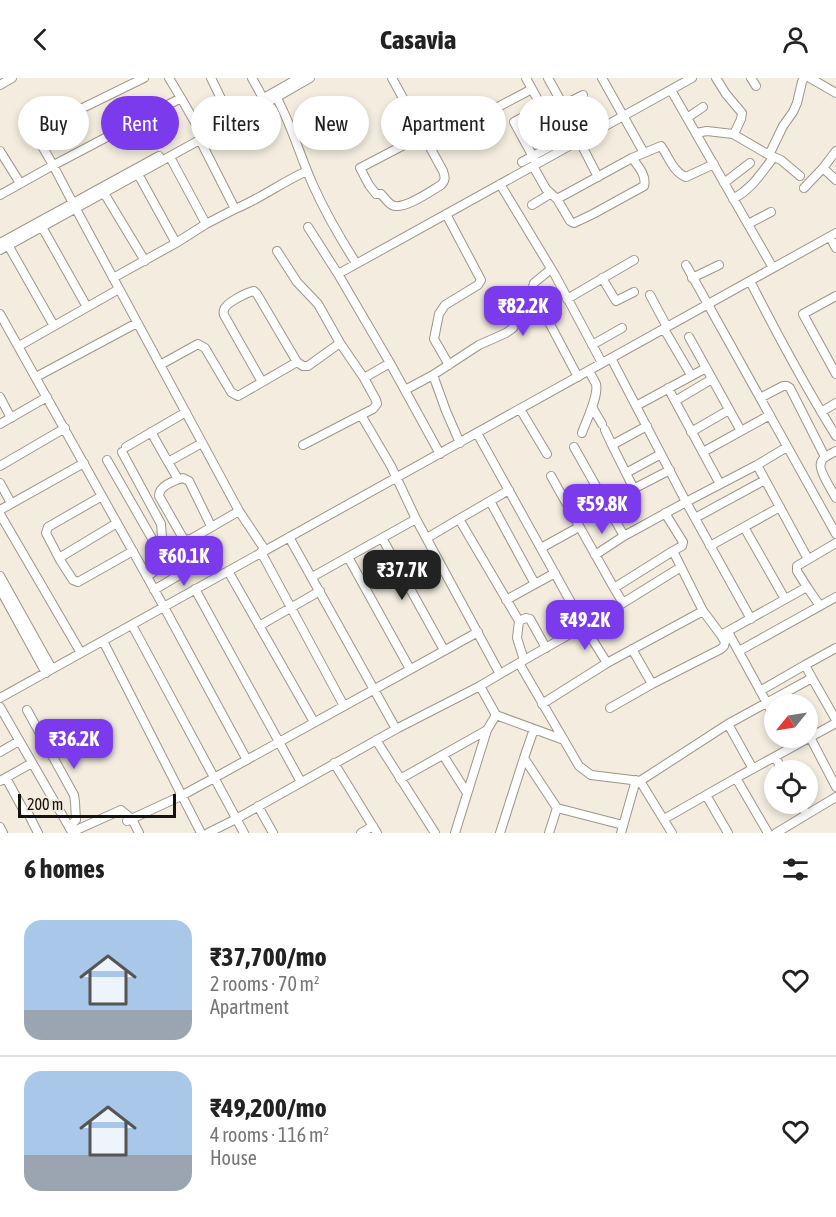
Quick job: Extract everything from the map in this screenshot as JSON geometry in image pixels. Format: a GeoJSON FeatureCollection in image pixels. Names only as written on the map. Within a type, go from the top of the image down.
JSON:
{"type":"FeatureCollection","features":[{"type":"Feature","properties":{"kind":"street"},"geometry":{"type":"LineString","coordinates":[[0,85],[12,78]]}},
{"type":"Feature","properties":{"kind":"street"},"geometry":{"type":"LineString","coordinates":[[144,78],[42,130],[38,139],[239,511],[263,551],[344,706]]}},
{"type":"Feature","properties":{"kind":"street"},"geometry":{"type":"LineString","coordinates":[[169,78],[191,118]]}},
{"type":"Feature","properties":{"kind":"street"},"geometry":{"type":"LineString","coordinates":[[211,78],[220,96]]}},
{"type":"Feature","properties":{"kind":"street"},"geometry":{"type":"LineString","coordinates":[[252,78],[262,96]]}},
{"type":"Feature","properties":{"kind":"street"},"geometry":{"type":"LineString","coordinates":[[275,95],[299,78]]}},
{"type":"Feature","properties":{"kind":"street"},"geometry":{"type":"LineString","coordinates":[[271,96],[310,78]]}},
{"type":"Feature","properties":{"kind":"street"},"geometry":{"type":"LineString","coordinates":[[392,78],[402,96]]}},
{"type":"Feature","properties":{"kind":"street"},"geometry":{"type":"LineString","coordinates":[[526,78],[535,96]]}},
{"type":"Feature","properties":{"kind":"street"},"geometry":{"type":"LineString","coordinates":[[548,78],[558,96]]}},
{"type":"Feature","properties":{"kind":"street"},"geometry":{"type":"LineString","coordinates":[[602,78],[644,153]]}},
{"type":"Feature","properties":{"kind":"street"},"geometry":{"type":"LineString","coordinates":[[609,124],[692,78]]}},
{"type":"Feature","properties":{"kind":"street"},"geometry":{"type":"LineString","coordinates":[[716,78],[742,113],[734,134]]}},
{"type":"Feature","properties":{"kind":"street"},"geometry":{"type":"LineString","coordinates":[[751,78],[756,86]]}},
{"type":"Feature","properties":{"kind":"street"},"geometry":{"type":"LineString","coordinates":[[733,199],[754,183],[772,156],[783,126],[794,112],[804,78]]}},
{"type":"Feature","properties":{"kind":"street"},"geometry":{"type":"LineString","coordinates":[[810,78],[836,93]]}},
{"type":"Feature","properties":{"kind":"street"},"geometry":{"type":"LineString","coordinates":[[506,102],[532,89]]}},
{"type":"Feature","properties":{"kind":"street"},"geometry":{"type":"LineString","coordinates":[[671,90],[773,268]]}},
{"type":"Feature","properties":{"kind":"street"},"geometry":{"type":"LineString","coordinates":[[275,95],[327,214],[356,263]]}},
{"type":"Feature","properties":{"kind":"street"},"geometry":{"type":"LineString","coordinates":[[0,195],[181,98]]}},
{"type":"Feature","properties":{"kind":"street"},"geometry":{"type":"LineString","coordinates":[[687,117],[703,107]]}},
{"type":"Feature","properties":{"kind":"street"},"geometry":{"type":"LineString","coordinates":[[696,133],[707,131],[734,134],[772,156],[800,176]]}},
{"type":"Feature","properties":{"kind":"street"},"geometry":{"type":"LineString","coordinates":[[423,135],[443,171],[444,182],[404,205],[392,205],[381,194],[376,194],[360,168],[423,135]]}},
{"type":"Feature","properties":{"kind":"street"},"geometry":{"type":"LineString","coordinates":[[0,250],[4,244],[191,142]]}},
{"type":"Feature","properties":{"kind":"street"},"geometry":{"type":"LineString","coordinates":[[4,244],[42,226],[74,206],[104,193],[191,143]]}},
{"type":"Feature","properties":{"kind":"street"},"geometry":{"type":"LineString","coordinates":[[532,205],[598,177],[632,158],[661,146],[676,171],[683,176],[686,177],[714,165]]}},
{"type":"Feature","properties":{"kind":"street"},"geometry":{"type":"LineString","coordinates":[[207,150],[235,209]]}},
{"type":"Feature","properties":{"kind":"street"},"geometry":{"type":"LineString","coordinates":[[528,150],[546,189],[570,221],[574,223],[644,186],[646,181],[632,158]]}},
{"type":"Feature","properties":{"kind":"street"},"geometry":{"type":"LineString","coordinates":[[522,162],[534,162],[547,150]]}},
{"type":"Feature","properties":{"kind":"street"},"geometry":{"type":"LineString","coordinates":[[338,274],[500,184],[534,162],[560,150]]}},
{"type":"Feature","properties":{"kind":"street"},"geometry":{"type":"LineString","coordinates":[[584,150],[598,177]]}},
{"type":"Feature","properties":{"kind":"street"},"geometry":{"type":"LineString","coordinates":[[0,151],[20,183]]}},
{"type":"Feature","properties":{"kind":"street"},"geometry":{"type":"LineString","coordinates":[[804,188],[836,151]]}},
{"type":"Feature","properties":{"kind":"street"},"geometry":{"type":"LineString","coordinates":[[170,157],[206,224]]}},
{"type":"Feature","properties":{"kind":"street"},"geometry":{"type":"LineString","coordinates":[[724,183],[750,163]]}},
{"type":"Feature","properties":{"kind":"street"},"geometry":{"type":"LineString","coordinates":[[823,168],[836,180]]}},
{"type":"Feature","properties":{"kind":"street"},"geometry":{"type":"LineString","coordinates":[[113,278],[206,224],[250,203],[307,171]]}},
{"type":"Feature","properties":{"kind":"street"},"geometry":{"type":"LineString","coordinates":[[138,174],[176,243]]}},
{"type":"Feature","properties":{"kind":"street"},"geometry":{"type":"LineString","coordinates":[[500,184],[551,269],[602,363]]}},
{"type":"Feature","properties":{"kind":"street"},"geometry":{"type":"LineString","coordinates":[[104,193],[145,261]]}},
{"type":"Feature","properties":{"kind":"street"},"geometry":{"type":"LineString","coordinates":[[748,224],[771,212]]}},
{"type":"Feature","properties":{"kind":"street"},"geometry":{"type":"LineString","coordinates":[[446,214],[481,280],[478,285],[445,305],[439,314],[434,339],[449,365]]}},
{"type":"Feature","properties":{"kind":"street"},"geometry":{"type":"LineString","coordinates":[[42,226],[87,307]]}},
{"type":"Feature","properties":{"kind":"street"},"geometry":{"type":"LineString","coordinates":[[308,226],[390,363],[440,454]]}},
{"type":"Feature","properties":{"kind":"street"},"geometry":{"type":"LineString","coordinates":[[0,698],[833,235],[836,248]]}},
{"type":"Feature","properties":{"kind":"street"},"geometry":{"type":"LineString","coordinates":[[4,244],[54,326]]}},
{"type":"Feature","properties":{"kind":"street"},"geometry":{"type":"LineString","coordinates":[[277,251],[297,282],[318,304],[340,343],[364,378],[377,404],[373,409],[303,445]]}},
{"type":"Feature","properties":{"kind":"street"},"geometry":{"type":"LineString","coordinates":[[567,299],[634,260]]}},
{"type":"Feature","properties":{"kind":"street"},"geometry":{"type":"LineString","coordinates":[[686,265],[836,534]]}},
{"type":"Feature","properties":{"kind":"street"},"geometry":{"type":"LineString","coordinates":[[693,278],[719,265]]}},
{"type":"Feature","properties":{"kind":"street"},"geometry":{"type":"LineString","coordinates":[[551,269],[534,283],[532,290],[578,377]]}},
{"type":"Feature","properties":{"kind":"street"},"geometry":{"type":"LineString","coordinates":[[602,278],[616,302],[634,292]]}},
{"type":"Feature","properties":{"kind":"street"},"geometry":{"type":"LineString","coordinates":[[750,281],[783,345],[836,436]]}},
{"type":"Feature","properties":{"kind":"street"},"geometry":{"type":"LineString","coordinates":[[19,346],[119,289]]}},
{"type":"Feature","properties":{"kind":"street"},"geometry":{"type":"LineString","coordinates":[[262,382],[223,311],[228,304],[246,293],[254,291],[257,294],[297,362],[303,366],[308,366],[340,343]]}},
{"type":"Feature","properties":{"kind":"street"},"geometry":{"type":"LineString","coordinates":[[405,390],[479,345],[513,328],[510,314],[513,309],[534,294]]}},
{"type":"Feature","properties":{"kind":"street"},"geometry":{"type":"LineString","coordinates":[[650,294],[691,375]]}},
{"type":"Feature","properties":{"kind":"street"},"geometry":{"type":"LineString","coordinates":[[835,298],[803,314],[836,374]]}},
{"type":"Feature","properties":{"kind":"street"},"geometry":{"type":"LineString","coordinates":[[0,314],[247,760]]}},
{"type":"Feature","properties":{"kind":"street"},"geometry":{"type":"LineString","coordinates":[[36,377],[137,323]]}},
{"type":"Feature","properties":{"kind":"street"},"geometry":{"type":"LineString","coordinates":[[592,345],[622,328]]}},
{"type":"Feature","properties":{"kind":"street"},"geometry":{"type":"LineString","coordinates":[[689,337],[741,431]]}},
{"type":"Feature","properties":{"kind":"street"},"geometry":{"type":"LineString","coordinates":[[160,365],[198,344],[205,348],[231,392],[236,396],[297,362]]}},
{"type":"Feature","properties":{"kind":"street"},"geometry":{"type":"LineString","coordinates":[[611,358],[686,502],[751,618]]}},
{"type":"Feature","properties":{"kind":"street"},"geometry":{"type":"LineString","coordinates":[[364,378],[390,363]]}},
{"type":"Feature","properties":{"kind":"street"},"geometry":{"type":"LineString","coordinates":[[636,406],[706,368]]}},
{"type":"Feature","properties":{"kind":"street"},"geometry":{"type":"LineString","coordinates":[[582,433],[592,407],[596,385],[589,370]]}},
{"type":"Feature","properties":{"kind":"street"},"geometry":{"type":"LineString","coordinates":[[433,375],[460,443]]}},
{"type":"Feature","properties":{"kind":"street"},"geometry":{"type":"LineString","coordinates":[[675,401],[712,380]]}},
{"type":"Feature","properties":{"kind":"street"},"geometry":{"type":"LineString","coordinates":[[760,398],[783,386],[790,388],[825,457]]}},
{"type":"Feature","properties":{"kind":"street"},"geometry":{"type":"LineString","coordinates":[[668,388],[720,484]]}},
{"type":"Feature","properties":{"kind":"street"},"geometry":{"type":"LineString","coordinates":[[0,397],[11,418]]}},
{"type":"Feature","properties":{"kind":"street"},"geometry":{"type":"LineString","coordinates":[[0,424],[47,397]]}},
{"type":"Feature","properties":{"kind":"street"},"geometry":{"type":"LineString","coordinates":[[821,412],[836,403]]}},
{"type":"Feature","properties":{"kind":"street"},"geometry":{"type":"LineString","coordinates":[[592,407],[634,489]]}},
{"type":"Feature","properties":{"kind":"street"},"geometry":{"type":"LineString","coordinates":[[520,409],[547,454]]}},
{"type":"Feature","properties":{"kind":"street"},"geometry":{"type":"LineString","coordinates":[[691,432],[729,410]]}},
{"type":"Feature","properties":{"kind":"street"},"geometry":{"type":"LineString","coordinates":[[147,577],[156,570],[154,560],[162,537],[161,525],[124,449],[186,412]]}},
{"type":"Feature","properties":{"kind":"street"},"geometry":{"type":"LineString","coordinates":[[361,415],[500,674]]}},
{"type":"Feature","properties":{"kind":"street"},"geometry":{"type":"LineString","coordinates":[[703,452],[770,415]]}},
{"type":"Feature","properties":{"kind":"street"},"geometry":{"type":"LineString","coordinates":[[612,446],[646,426]]}},
{"type":"Feature","properties":{"kind":"street"},"geometry":{"type":"LineString","coordinates":[[0,466],[65,428]]}},
{"type":"Feature","properties":{"kind":"street"},"geometry":{"type":"LineString","coordinates":[[151,432],[178,479]]}},
{"type":"Feature","properties":{"kind":"street"},"geometry":{"type":"LineString","coordinates":[[477,433],[584,626],[607,663]]}},
{"type":"Feature","properties":{"kind":"street"},"geometry":{"type":"LineString","coordinates":[[168,462],[202,442]]}},
{"type":"Feature","properties":{"kind":"street"},"geometry":{"type":"LineString","coordinates":[[574,447],[624,536]]}},
{"type":"Feature","properties":{"kind":"street"},"geometry":{"type":"LineString","coordinates":[[595,555],[664,513],[787,447]]}},
{"type":"Feature","properties":{"kind":"street"},"geometry":{"type":"LineString","coordinates":[[836,451],[820,463],[836,497]]}},
{"type":"Feature","properties":{"kind":"street"},"geometry":{"type":"LineString","coordinates":[[626,473],[661,454]]}},
{"type":"Feature","properties":{"kind":"street"},"geometry":{"type":"LineString","coordinates":[[108,460],[158,549]]}},
{"type":"Feature","properties":{"kind":"street"},"geometry":{"type":"LineString","coordinates":[[81,653],[0,512],[11,503],[84,463]]}},
{"type":"Feature","properties":{"kind":"street"},"geometry":{"type":"LineString","coordinates":[[757,465],[808,559]]}},
{"type":"Feature","properties":{"kind":"street"},"geometry":{"type":"LineString","coordinates":[[606,503],[670,470]]}},
{"type":"Feature","properties":{"kind":"street"},"geometry":{"type":"LineString","coordinates":[[551,476],[623,603]]}},
{"type":"Feature","properties":{"kind":"street"},"geometry":{"type":"LineString","coordinates":[[211,526],[189,481],[183,478],[178,479],[161,488],[159,496],[186,540],[239,511]]}},
{"type":"Feature","properties":{"kind":"street"},"geometry":{"type":"LineString","coordinates":[[695,518],[765,480]]}},
{"type":"Feature","properties":{"kind":"street"},"geometry":{"type":"LineString","coordinates":[[0,483],[11,503]]}},
{"type":"Feature","properties":{"kind":"street"},"geometry":{"type":"LineString","coordinates":[[427,538],[508,490]]}},
{"type":"Feature","properties":{"kind":"street"},"geometry":{"type":"LineString","coordinates":[[102,496],[48,526],[46,533],[59,558],[74,580],[78,582],[132,551]]}},
{"type":"Feature","properties":{"kind":"street"},"geometry":{"type":"LineString","coordinates":[[490,501],[535,584]]}},
{"type":"Feature","properties":{"kind":"street"},"geometry":{"type":"LineString","coordinates":[[710,546],[780,507]]}},
{"type":"Feature","properties":{"kind":"street"},"geometry":{"type":"LineString","coordinates":[[614,588],[682,546],[683,542],[664,513]]}},
{"type":"Feature","properties":{"kind":"street"},"geometry":{"type":"LineString","coordinates":[[312,577],[416,519]]}},
{"type":"Feature","properties":{"kind":"street"},"geometry":{"type":"LineString","coordinates":[[459,519],[519,621],[517,638],[521,661],[542,704],[579,766],[591,775],[638,780],[764,703]]}},
{"type":"Feature","properties":{"kind":"street"},"geometry":{"type":"LineString","coordinates":[[59,558],[117,523]]}},
{"type":"Feature","properties":{"kind":"street"},"geometry":{"type":"LineString","coordinates":[[541,548],[579,526]]}},
{"type":"Feature","properties":{"kind":"street"},"geometry":{"type":"LineString","coordinates":[[744,527],[785,599]]}},
{"type":"Feature","properties":{"kind":"street"},"geometry":{"type":"LineString","coordinates":[[289,537],[396,729]]}},
{"type":"Feature","properties":{"kind":"street"},"geometry":{"type":"LineString","coordinates":[[382,538],[444,650]]}},
{"type":"Feature","properties":{"kind":"street"},"geometry":{"type":"LineString","coordinates":[[820,606],[796,568],[836,543]]}},
{"type":"Feature","properties":{"kind":"street"},"geometry":{"type":"LineString","coordinates":[[673,551],[703,611],[739,651],[764,698]]}},
{"type":"Feature","properties":{"kind":"street"},"geometry":{"type":"LineString","coordinates":[[348,557],[410,669]]}},
{"type":"Feature","properties":{"kind":"street"},"geometry":{"type":"LineString","coordinates":[[154,590],[201,562]]}},
{"type":"Feature","properties":{"kind":"street"},"geometry":{"type":"LineString","coordinates":[[208,833],[396,729],[480,686],[681,567]]}},
{"type":"Feature","properties":{"kind":"street"},"geometry":{"type":"LineString","coordinates":[[228,571],[314,722]]}},
{"type":"Feature","properties":{"kind":"street"},"geometry":{"type":"LineString","coordinates":[[506,600],[555,573]]}},
{"type":"Feature","properties":{"kind":"street"},"geometry":{"type":"LineString","coordinates":[[0,576],[49,671]]}},
{"type":"Feature","properties":{"kind":"street"},"geometry":{"type":"LineString","coordinates":[[724,634],[807,587]]}},
{"type":"Feature","properties":{"kind":"street"},"geometry":{"type":"LineString","coordinates":[[0,589],[49,671]]}},
{"type":"Feature","properties":{"kind":"street"},"geometry":{"type":"LineString","coordinates":[[195,589],[301,782]]}},
{"type":"Feature","properties":{"kind":"street"},"geometry":{"type":"LineString","coordinates":[[259,627],[320,591]]}},
{"type":"Feature","properties":{"kind":"street"},"geometry":{"type":"LineString","coordinates":[[739,651],[836,597]]}},
{"type":"Feature","properties":{"kind":"street"},"geometry":{"type":"LineString","coordinates":[[542,704],[607,663],[703,611]]}},
{"type":"Feature","properties":{"kind":"street"},"geometry":{"type":"LineString","coordinates":[[519,621],[530,619],[546,648]]}},
{"type":"Feature","properties":{"kind":"street"},"geometry":{"type":"LineString","coordinates":[[132,625],[244,833]]}},
{"type":"Feature","properties":{"kind":"street"},"geometry":{"type":"LineString","coordinates":[[129,818],[214,778],[478,632]]}},
{"type":"Feature","properties":{"kind":"street"},"geometry":{"type":"LineString","coordinates":[[610,708],[652,684],[721,650],[725,642],[724,634]]}},
{"type":"Feature","properties":{"kind":"street"},"geometry":{"type":"LineString","coordinates":[[103,641],[201,833]]}},
{"type":"Feature","properties":{"kind":"street"},"geometry":{"type":"LineString","coordinates":[[760,691],[836,649]]}},
{"type":"Feature","properties":{"kind":"street"},"geometry":{"type":"LineString","coordinates":[[632,650],[652,684]]}},
{"type":"Feature","properties":{"kind":"street"},"geometry":{"type":"LineString","coordinates":[[805,665],[836,722],[818,732]]}},
{"type":"Feature","properties":{"kind":"street"},"geometry":{"type":"LineString","coordinates":[[781,694],[812,678]]}},
{"type":"Feature","properties":{"kind":"street"},"geometry":{"type":"LineString","coordinates":[[480,686],[496,715],[564,740]]}},
{"type":"Feature","properties":{"kind":"street"},"geometry":{"type":"LineString","coordinates":[[0,706],[71,831]]}},
{"type":"Feature","properties":{"kind":"street"},"geometry":{"type":"LineString","coordinates":[[27,710],[74,795],[76,820],[71,831]]}},
{"type":"Feature","properties":{"kind":"street"},"geometry":{"type":"LineString","coordinates":[[455,833],[487,730],[496,715]]}},
{"type":"Feature","properties":{"kind":"street"},"geometry":{"type":"LineString","coordinates":[[728,724],[753,769]]}},
{"type":"Feature","properties":{"kind":"street"},"geometry":{"type":"LineString","coordinates":[[500,833],[534,729]]}},
{"type":"Feature","properties":{"kind":"street"},"geometry":{"type":"LineString","coordinates":[[400,779],[487,730]]}},
{"type":"Feature","properties":{"kind":"street"},"geometry":{"type":"LineString","coordinates":[[376,740],[435,833]]}},
{"type":"Feature","properties":{"kind":"street"},"geometry":{"type":"LineString","coordinates":[[0,752],[19,741]]}},
{"type":"Feature","properties":{"kind":"street"},"geometry":{"type":"LineString","coordinates":[[664,819],[790,748]]}},
{"type":"Feature","properties":{"kind":"street"},"geometry":{"type":"LineString","coordinates":[[816,748],[836,787]]}},
{"type":"Feature","properties":{"kind":"street"},"geometry":{"type":"LineString","coordinates":[[443,755],[467,793]]}},
{"type":"Feature","properties":{"kind":"street"},"geometry":{"type":"LineString","coordinates":[[524,758],[557,808],[622,829],[638,780]]}},
{"type":"Feature","properties":{"kind":"street"},"geometry":{"type":"LineString","coordinates":[[32,763],[3,780],[38,833]]}},
{"type":"Feature","properties":{"kind":"street"},"geometry":{"type":"LineString","coordinates":[[334,764],[375,829],[361,833]]}},
{"type":"Feature","properties":{"kind":"street"},"geometry":{"type":"LineString","coordinates":[[736,778],[768,833]]}},
{"type":"Feature","properties":{"kind":"street"},"geometry":{"type":"LineString","coordinates":[[638,780],[670,830],[659,833]]}},
{"type":"Feature","properties":{"kind":"street"},"geometry":{"type":"LineString","coordinates":[[706,795],[728,833]]}},
{"type":"Feature","properties":{"kind":"street"},"geometry":{"type":"LineString","coordinates":[[818,807],[836,797]]}},
{"type":"Feature","properties":{"kind":"street"},"geometry":{"type":"LineString","coordinates":[[258,806],[273,833]]}},
{"type":"Feature","properties":{"kind":"street"},"geometry":{"type":"LineString","coordinates":[[549,833],[557,808]]}},
{"type":"Feature","properties":{"kind":"street"},"geometry":{"type":"LineString","coordinates":[[71,831],[91,829],[121,810],[139,833]]}},
{"type":"Feature","properties":{"kind":"street"},"geometry":{"type":"LineString","coordinates":[[776,833],[806,814]]}},
{"type":"Feature","properties":{"kind":"street"},"geometry":{"type":"LineString","coordinates":[[129,818],[133,833]]}},
{"type":"Feature","properties":{"kind":"street"},"geometry":{"type":"LineString","coordinates":[[0,827],[3,833]]}}]}
